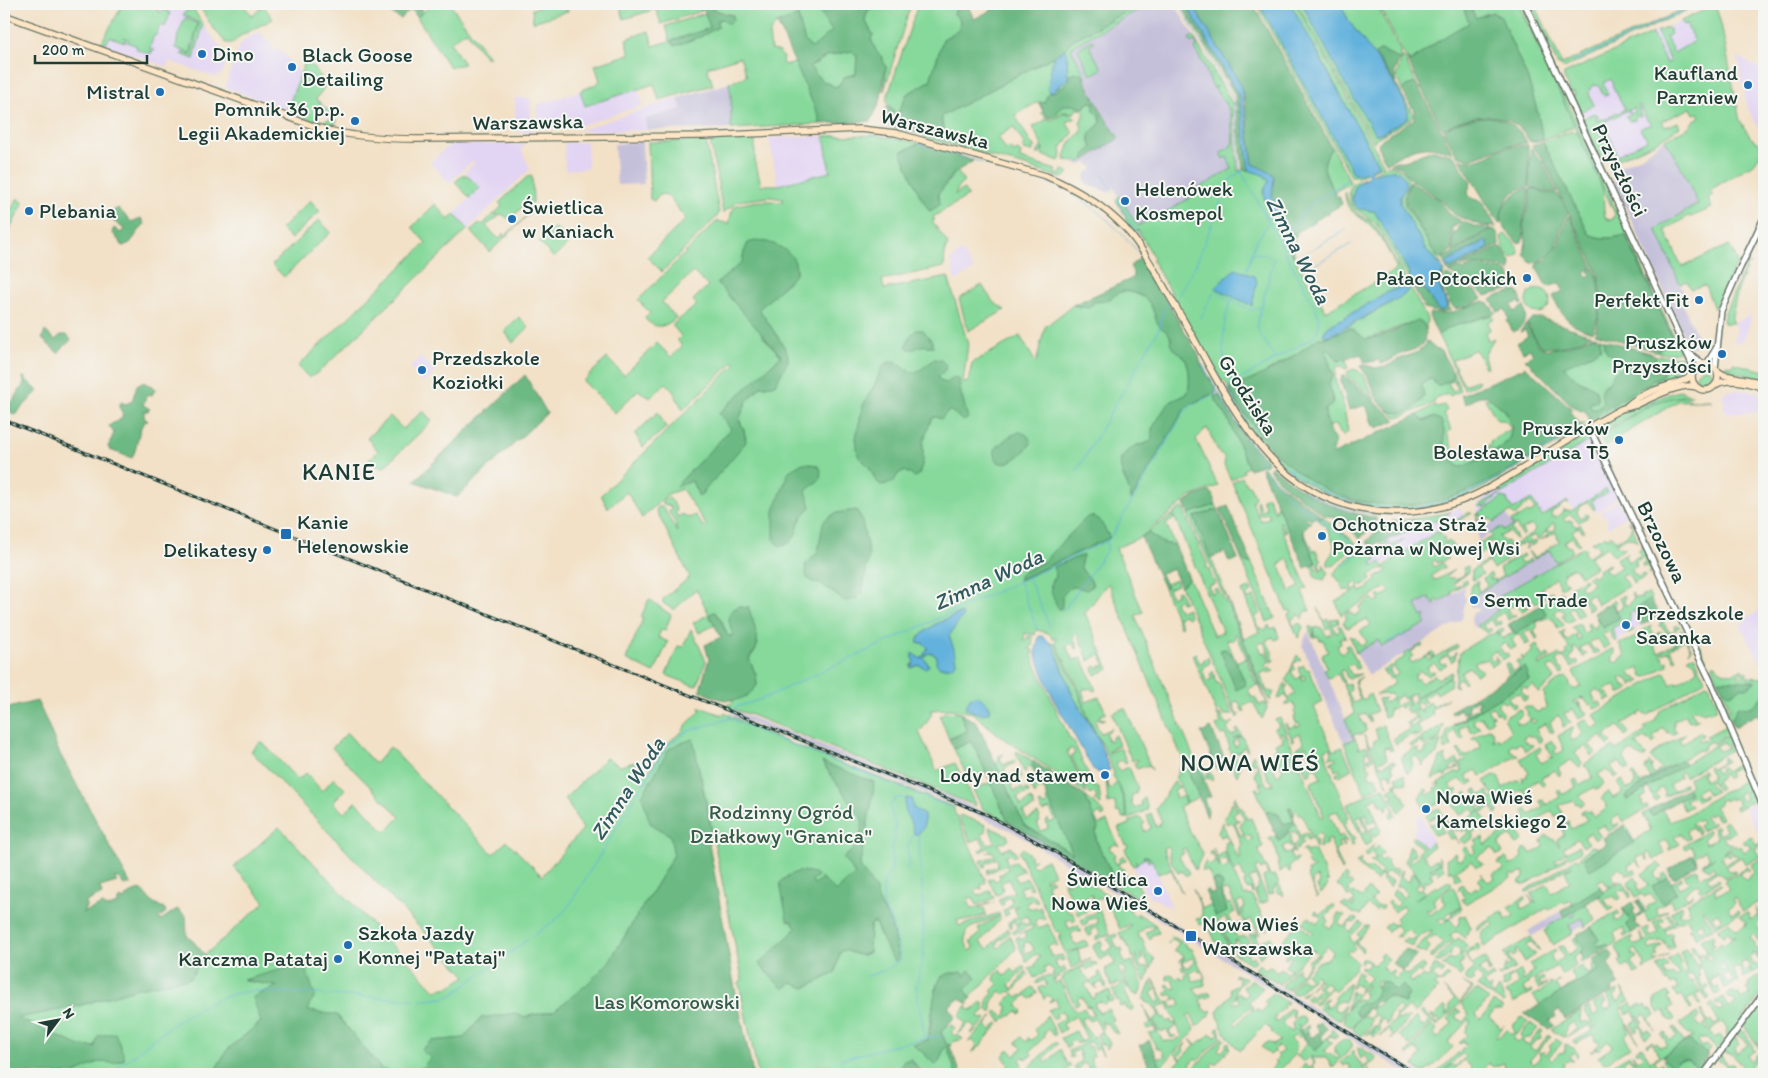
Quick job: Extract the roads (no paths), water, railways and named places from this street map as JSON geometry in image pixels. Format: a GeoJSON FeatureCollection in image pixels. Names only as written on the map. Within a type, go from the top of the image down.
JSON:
{"type":"FeatureCollection","features":[{"type":"Feature","properties":{"kind":"main road","name":"Warszawska"},"geometry":{"type":"LineString","coordinates":[[4,15],[319,128],[352,136],[382,139],[426,139],[702,136],[860,129],[884,131],[918,139],[1039,174],[1065,184]]}},
{"type":"Feature","properties":{"kind":"main road","name":"Grodziska"},"geometry":{"type":"LineString","coordinates":[[1065,184],[1103,208],[1119,222],[1138,244],[1242,423],[1257,444],[1274,462],[1306,487],[1355,508],[1386,512],[1420,510],[1464,500],[1497,483],[1643,396],[1688,379],[1693,372]]}},
{"type":"Feature","properties":{"kind":"main road"},"geometry":{"type":"LineString","coordinates":[[1764,383],[1724,375],[1710,365],[1703,364],[1696,367],[1693,372],[1692,381],[1696,387],[1707,390],[1720,382],[1735,382],[1764,388]]}},
{"type":"Feature","properties":{"kind":"main road"},"geometry":{"type":"LineString","coordinates":[[1715,385],[1718,379],[1716,370]]}},
{"type":"Feature","properties":{"kind":"main road","name":"Grodziska"},"geometry":{"type":"LineString","coordinates":[[1626,406],[1633,406],[1656,395],[1683,387],[1696,387]]}},
{"type":"Feature","properties":{"kind":"street","name":"Przyszłości"},"geometry":{"type":"LineString","coordinates":[[1525,4],[1686,351],[1693,372]]}},
{"type":"Feature","properties":{"kind":"street"},"geometry":{"type":"LineString","coordinates":[[1716,370],[1722,309],[1764,218]]}},
{"type":"Feature","properties":{"kind":"street"},"geometry":{"type":"LineString","coordinates":[[1703,364],[1708,362],[1718,347]]}},
{"type":"Feature","properties":{"kind":"street","name":"Przyszłości"},"geometry":{"type":"LineString","coordinates":[[1686,351],[1703,364]]}},
{"type":"Feature","properties":{"kind":"street","name":"Brzozowa"},"geometry":{"type":"LineString","coordinates":[[1589,428],[1708,675],[1764,808]]}},
{"type":"Feature","properties":{"kind":"street"},"geometry":{"type":"LineString","coordinates":[[1704,1074],[1764,993]]}},
{"type":"Feature","properties":{"kind":"water"},"geometry":{"type":"Polygon","coordinates":[[[1186,4],[1192,4],[1239,82],[1253,164],[1271,173],[1274,177],[1272,197],[1280,213],[1277,218],[1271,212],[1264,199],[1264,191],[1269,181],[1262,175],[1249,170],[1239,96],[1186,4]]]}},
{"type":"Feature","properties":{"kind":"water"},"geometry":{"type":"Polygon","coordinates":[[[1259,4],[1291,4],[1379,166],[1370,170],[1371,174],[1393,170],[1402,174],[1406,187],[1400,197],[1400,203],[1427,251],[1444,270],[1438,282],[1447,306],[1445,309],[1440,311],[1437,309],[1424,288],[1413,287],[1410,274],[1374,211],[1359,209],[1354,204],[1352,199],[1355,186],[1369,176],[1366,172],[1354,174],[1259,4]]]}},
{"type":"Feature","properties":{"kind":"water"},"geometry":{"type":"Polygon","coordinates":[[[1302,4],[1340,4],[1351,24],[1396,86],[1408,110],[1408,118],[1382,133],[1375,134],[1344,82],[1302,4]]]}},
{"type":"Feature","properties":{"kind":"water"},"geometry":{"type":"Polygon","coordinates":[[[1066,49],[1068,79],[1052,92],[1048,91],[1054,56],[1066,49]]]}},
{"type":"Feature","properties":{"kind":"water"},"geometry":{"type":"Polygon","coordinates":[[[1485,241],[1489,244],[1487,249],[1452,268],[1446,268],[1445,265],[1449,261],[1485,241]]]}},
{"type":"Feature","properties":{"kind":"water"},"geometry":{"type":"Polygon","coordinates":[[[1236,269],[1254,276],[1257,281],[1252,306],[1215,288],[1236,269]]]}},
{"type":"Feature","properties":{"kind":"water"},"geometry":{"type":"Polygon","coordinates":[[[1409,285],[1410,288],[1403,296],[1333,334],[1323,335],[1331,325],[1390,291],[1409,285]]]}},
{"type":"Feature","properties":{"kind":"water"},"geometry":{"type":"Polygon","coordinates":[[[961,613],[963,616],[949,636],[954,649],[956,663],[951,667],[939,667],[936,663],[937,656],[932,653],[926,654],[924,658],[929,666],[925,668],[919,665],[911,668],[914,661],[912,653],[921,659],[928,648],[923,643],[917,643],[923,633],[961,613]]]}},
{"type":"Feature","properties":{"kind":"water"},"geometry":{"type":"Polygon","coordinates":[[[1039,636],[1042,636],[1052,644],[1055,649],[1073,696],[1098,738],[1110,770],[1101,773],[1094,771],[1058,708],[1035,653],[1039,636]]]}},
{"type":"Feature","properties":{"kind":"water"},"geometry":{"type":"Polygon","coordinates":[[[978,695],[988,705],[990,711],[987,713],[978,713],[965,708],[970,698],[978,695]]]}},
{"type":"Feature","properties":{"kind":"water"},"geometry":{"type":"Polygon","coordinates":[[[906,798],[912,799],[913,808],[924,815],[924,827],[918,834],[914,834],[906,812],[906,798]]]}},
{"type":"Feature","properties":{"kind":"waterway","name":"Zimna Woda"},"geometry":{"type":"LineString","coordinates":[[1179,4],[1234,100],[1240,170]]}},
{"type":"Feature","properties":{"kind":"waterway"},"geometry":{"type":"LineString","coordinates":[[1573,62],[1698,4]]}},
{"type":"Feature","properties":{"kind":"waterway"},"geometry":{"type":"LineString","coordinates":[[920,144],[1057,186]]}},
{"type":"Feature","properties":{"kind":"waterway","name":"Zimna Woda"},"geometry":{"type":"LineString","coordinates":[[1229,386],[1312,338],[1317,332],[1319,325],[1316,309],[1241,171]]}},
{"type":"Feature","properties":{"kind":"waterway"},"geometry":{"type":"LineString","coordinates":[[1179,294],[1196,264],[1228,183],[1241,172]]}},
{"type":"Feature","properties":{"kind":"waterway"},"geometry":{"type":"LineString","coordinates":[[1102,174],[1107,181]]}},
{"type":"Feature","properties":{"kind":"waterway"},"geometry":{"type":"LineString","coordinates":[[1287,233],[1308,207],[1348,178]]}},
{"type":"Feature","properties":{"kind":"waterway"},"geometry":{"type":"LineString","coordinates":[[1107,182],[1111,189]]}},
{"type":"Feature","properties":{"kind":"waterway"},"geometry":{"type":"LineString","coordinates":[[1072,193],[1109,222],[1141,256]]}},
{"type":"Feature","properties":{"kind":"waterway"},"geometry":{"type":"LineString","coordinates":[[1117,199],[1139,235]]}},
{"type":"Feature","properties":{"kind":"waterway"},"geometry":{"type":"LineString","coordinates":[[1246,272],[1255,243],[1268,224]]}},
{"type":"Feature","properties":{"kind":"waterway"},"geometry":{"type":"LineString","coordinates":[[1295,259],[1347,229]]}},
{"type":"Feature","properties":{"kind":"waterway"},"geometry":{"type":"LineString","coordinates":[[1302,272],[1351,244]]}},
{"type":"Feature","properties":{"kind":"waterway"},"geometry":{"type":"LineString","coordinates":[[1253,253],[1266,254],[1274,259],[1257,323],[1259,333],[1276,359]]}},
{"type":"Feature","properties":{"kind":"waterway"},"geometry":{"type":"LineString","coordinates":[[1200,319],[1214,292],[1251,310],[1260,307]]}},
{"type":"Feature","properties":{"kind":"waterway"},"geometry":{"type":"LineString","coordinates":[[1233,383],[1224,361],[1223,341],[1227,311],[1235,296]]}},
{"type":"Feature","properties":{"kind":"waterway"},"geometry":{"type":"LineString","coordinates":[[1077,471],[1160,327],[1162,313],[1170,303]]}},
{"type":"Feature","properties":{"kind":"waterway"},"geometry":{"type":"LineString","coordinates":[[1202,364],[1263,464]]}},
{"type":"Feature","properties":{"kind":"waterway"},"geometry":{"type":"LineString","coordinates":[[1227,387],[1247,423]]}},
{"type":"Feature","properties":{"kind":"waterway","name":"Zimna Woda"},"geometry":{"type":"LineString","coordinates":[[110,1074],[160,1034],[195,1010],[234,994],[254,991],[426,1000],[452,995],[559,917],[568,907],[667,746],[688,731],[728,719],[736,707],[762,699],[1107,541],[1185,411],[1192,405],[1219,392]]}},
{"type":"Feature","properties":{"kind":"waterway"},"geometry":{"type":"LineString","coordinates":[[1251,428],[1271,452],[1294,472],[1319,488],[1345,500],[1374,506],[1403,508],[1433,504],[1477,489],[1572,433]]}},
{"type":"Feature","properties":{"kind":"waterway"},"geometry":{"type":"LineString","coordinates":[[1267,471],[1289,497],[1348,540]]}},
{"type":"Feature","properties":{"kind":"waterway"},"geometry":{"type":"LineString","coordinates":[[1305,491],[1339,507],[1375,515]]}},
{"type":"Feature","properties":{"kind":"waterway"},"geometry":{"type":"LineString","coordinates":[[1064,610],[1107,550],[1107,541]]}},
{"type":"Feature","properties":{"kind":"waterway"},"geometry":{"type":"LineString","coordinates":[[1349,541],[1355,545]]}},
{"type":"Feature","properties":{"kind":"waterway"},"geometry":{"type":"LineString","coordinates":[[1344,567],[1359,551]]}},
{"type":"Feature","properties":{"kind":"waterway"},"geometry":{"type":"LineString","coordinates":[[1028,577],[1050,627]]}},
{"type":"Feature","properties":{"kind":"waterway"},"geometry":{"type":"LineString","coordinates":[[1019,581],[1037,629]]}},
{"type":"Feature","properties":{"kind":"waterway"},"geometry":{"type":"LineString","coordinates":[[1387,642],[1404,635]]}},
{"type":"Feature","properties":{"kind":"waterway"},"geometry":{"type":"LineString","coordinates":[[729,718],[776,739]]}},
{"type":"Feature","properties":{"kind":"waterway"},"geometry":{"type":"LineString","coordinates":[[778,739],[951,807]]}},
{"type":"Feature","properties":{"kind":"waterway"},"geometry":{"type":"LineString","coordinates":[[867,976],[883,971],[901,960],[891,921],[884,908],[883,898],[884,881],[892,870],[892,849],[895,837],[895,824],[890,807],[894,800],[899,797],[905,799]]}},
{"type":"Feature","properties":{"kind":"waterway"},"geometry":{"type":"LineString","coordinates":[[906,869],[910,862],[907,848],[914,834]]}},
{"type":"Feature","properties":{"kind":"waterway"},"geometry":{"type":"LineString","coordinates":[[841,1061],[841,1059],[925,1038],[916,986],[924,953],[918,834]]}},
{"type":"Feature","properties":{"kind":"waterway"},"geometry":{"type":"LineString","coordinates":[[927,1038],[941,1036]]}},
{"type":"Feature","properties":{"kind":"waterway"},"geometry":{"type":"LineString","coordinates":[[842,1064],[842,1074]]}},
{"type":"Feature","properties":{"kind":"railway"},"geometry":{"type":"LineString","coordinates":[[4,420],[988,815],[1052,850],[1416,1074]]}},
{"type":"Feature","properties":{"kind":"place","name":"Dino"},"geometry":{"type":"Point","coordinates":[202,54]}},
{"type":"Feature","properties":{"kind":"place","name":"Black Goose Detailing"},"geometry":{"type":"Point","coordinates":[292,67]}},
{"type":"Feature","properties":{"kind":"place","name":"Kaufland Parzniew"},"geometry":{"type":"Point","coordinates":[1748,85]}},
{"type":"Feature","properties":{"kind":"place","name":"Mistral"},"geometry":{"type":"Point","coordinates":[160,92]}},
{"type":"Feature","properties":{"kind":"place","name":"Pomnik 36 p.p. Legii Akademickiej"},"geometry":{"type":"Point","coordinates":[355,121]}},
{"type":"Feature","properties":{"kind":"place","name":"Helenówek Kosmepol"},"geometry":{"type":"Point","coordinates":[1125,201]}},
{"type":"Feature","properties":{"kind":"place","name":"Plebania"},"geometry":{"type":"Point","coordinates":[29,211]}},
{"type":"Feature","properties":{"kind":"place","name":"Świetlica w Kaniach"},"geometry":{"type":"Point","coordinates":[512,219]}},
{"type":"Feature","properties":{"kind":"place","name":"Pałac Potockich"},"geometry":{"type":"Point","coordinates":[1527,278]}},
{"type":"Feature","properties":{"kind":"place","name":"Perfekt Fit"},"geometry":{"type":"Point","coordinates":[1699,300]}},
{"type":"Feature","properties":{"kind":"place","name":"Pruszków Przyszłości"},"geometry":{"type":"Point","coordinates":[1722,354]}},
{"type":"Feature","properties":{"kind":"place","name":"Przedszkole Koziołki"},"geometry":{"type":"Point","coordinates":[422,370]}},
{"type":"Feature","properties":{"kind":"place","name":"Pruszków Bolesława Prusa T5"},"geometry":{"type":"Point","coordinates":[1619,440]}},
{"type":"Feature","properties":{"kind":"place","name":"Kanie Helenowskie"},"geometry":{"type":"Point","coordinates":[286,534]}},
{"type":"Feature","properties":{"kind":"place","name":"Ochotnicza Straż Pożarna w Nowej Wsi"},"geometry":{"type":"Point","coordinates":[1322,536]}},
{"type":"Feature","properties":{"kind":"place","name":"Delikatesy"},"geometry":{"type":"Point","coordinates":[267,550]}},
{"type":"Feature","properties":{"kind":"place","name":"Serm Trade"},"geometry":{"type":"Point","coordinates":[1474,600]}},
{"type":"Feature","properties":{"kind":"place","name":"Przedszkole Sasanka"},"geometry":{"type":"Point","coordinates":[1626,625]}},
{"type":"Feature","properties":{"kind":"place","name":"Lody nad stawem"},"geometry":{"type":"Point","coordinates":[1105,775]}},
{"type":"Feature","properties":{"kind":"place","name":"Nowa Wieś Kamelskiego 2"},"geometry":{"type":"Point","coordinates":[1426,809]}},
{"type":"Feature","properties":{"kind":"place","name":"Świetlica Nowa Wieś"},"geometry":{"type":"Point","coordinates":[1158,891]}},
{"type":"Feature","properties":{"kind":"place","name":"Nowa Wieś Warszawska"},"geometry":{"type":"Point","coordinates":[1191,936]}},
{"type":"Feature","properties":{"kind":"place","name":"Szkoła Jazdy Konnej \"Patataj\""},"geometry":{"type":"Point","coordinates":[348,945]}},
{"type":"Feature","properties":{"kind":"place","name":"Karczma Patataj"},"geometry":{"type":"Point","coordinates":[338,959]}},
{"type":"Feature","properties":{"kind":"district","name":"KANIE"},"geometry":{"type":"Point","coordinates":[339,472]}},
{"type":"Feature","properties":{"kind":"district","name":"NOWA WIEŚ"},"geometry":{"type":"Point","coordinates":[1250,763]}},
{"type":"Feature","properties":{"kind":"park label","name":"Rodzinny Ogród Działkowy \"Granica\""},"geometry":{"type":"Point","coordinates":[781,824]}},
{"type":"Feature","properties":{"kind":"park label","name":"Las Komorowski"},"geometry":{"type":"Point","coordinates":[667,1002]}}]}
